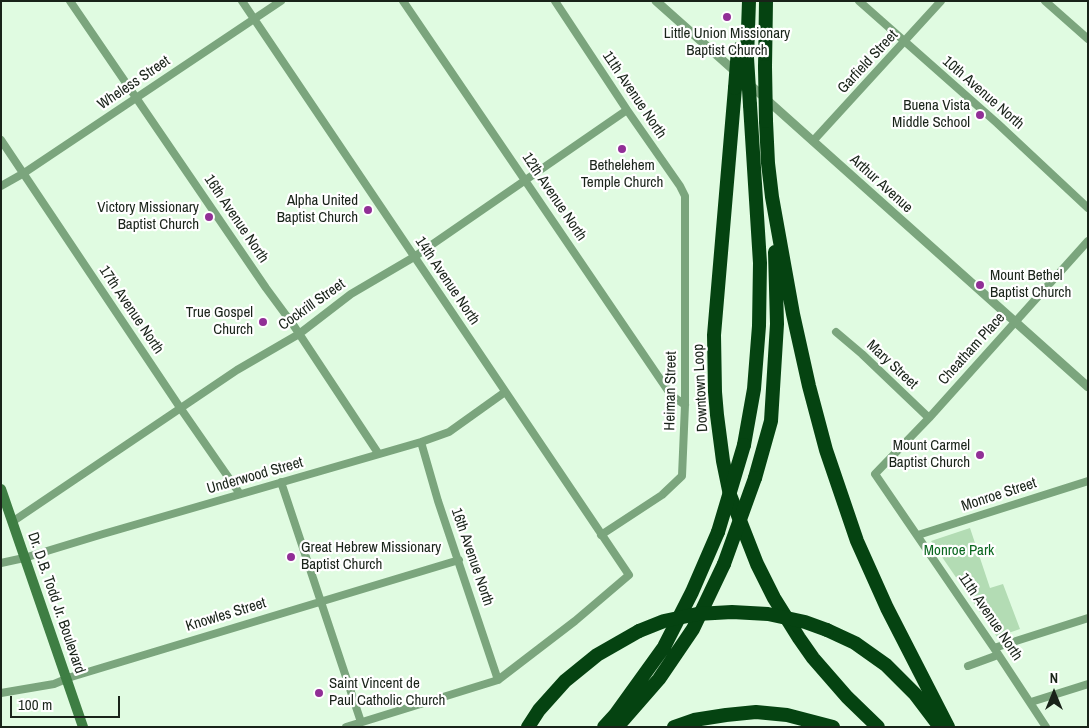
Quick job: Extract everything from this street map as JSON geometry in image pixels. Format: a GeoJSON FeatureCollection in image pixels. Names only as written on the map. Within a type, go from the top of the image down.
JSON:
{"type":"FeatureCollection","features":[{"type":"Feature","properties":{"kind":"highway","name":"Downtown Loop"},"geometry":{"type":"LineString","coordinates":[[747,1],[743,54],[735,88],[714,335],[715,392],[723,461],[730,495],[757,564],[774,598],[813,658],[847,697],[878,727]]}},
{"type":"Feature","properties":{"kind":"highway"},"geometry":{"type":"LineString","coordinates":[[766,1],[765,67],[768,163],[772,197],[793,314],[809,386],[826,450],[857,541],[916,666],[948,727]]}},
{"type":"Feature","properties":{"kind":"highway"},"geometry":{"type":"LineString","coordinates":[[604,727],[615,715],[664,647],[692,592],[718,532],[744,445],[754,389],[759,326],[760,263],[750,105],[743,54]]}},
{"type":"Feature","properties":{"kind":"highway"},"geometry":{"type":"LineString","coordinates":[[617,727],[659,679],[693,629],[724,564],[755,478],[771,421],[777,324],[772,197]]}},
{"type":"Feature","properties":{"kind":"highway"},"geometry":{"type":"LineString","coordinates":[[528,727],[539,710],[566,681],[597,655],[639,631],[664,621],[697,614],[732,612],[768,614],[805,622],[855,643],[886,665],[915,694],[940,727]]}},
{"type":"Feature","properties":{"kind":"highway"},"geometry":{"type":"LineString","coordinates":[[674,727],[694,720],[756,712],[787,715],[833,727]]}},
{"type":"Feature","properties":{"kind":"main road","name":"Dr. D.B. Todd Jr. Boulevard"},"geometry":{"type":"LineString","coordinates":[[1,489],[83,727]]}},
{"type":"Feature","properties":{"kind":"street","name":"16th Avenue North"},"geometry":{"type":"LineString","coordinates":[[70,1],[299,334],[378,453]]}},
{"type":"Feature","properties":{"kind":"street","name":"14th Avenue North"},"geometry":{"type":"LineString","coordinates":[[242,1],[629,575],[568,627],[498,680]]}},
{"type":"Feature","properties":{"kind":"street","name":"Wheless Street"},"geometry":{"type":"LineString","coordinates":[[1,186],[24,173],[281,1]]}},
{"type":"Feature","properties":{"kind":"street","name":"12th Avenue North"},"geometry":{"type":"LineString","coordinates":[[403,1],[671,395],[685,405]]}},
{"type":"Feature","properties":{"kind":"street","name":"11th Avenue North"},"geometry":{"type":"LineString","coordinates":[[555,1],[680,186],[685,196],[686,207]]}},
{"type":"Feature","properties":{"kind":"street","name":"Arthur Avenue"},"geometry":{"type":"LineString","coordinates":[[656,1],[1088,387]]}},
{"type":"Feature","properties":{"kind":"street","name":"10th Avenue North"},"geometry":{"type":"LineString","coordinates":[[859,1],[904,43],[997,123],[1088,208]]}},
{"type":"Feature","properties":{"kind":"street","name":"Garfield Street"},"geometry":{"type":"LineString","coordinates":[[813,141],[941,1]]}},
{"type":"Feature","properties":{"kind":"street"},"geometry":{"type":"LineString","coordinates":[[1045,1],[1088,39]]}},
{"type":"Feature","properties":{"kind":"street","name":"Cockrill Street"},"geometry":{"type":"LineString","coordinates":[[12,522],[237,370],[299,334],[351,294],[414,257],[627,110]]}},
{"type":"Feature","properties":{"kind":"street","name":"17th Avenue North"},"geometry":{"type":"LineString","coordinates":[[1,140],[180,409],[240,494]]}},
{"type":"Feature","properties":{"kind":"street","name":"Heiman Street"},"geometry":{"type":"LineString","coordinates":[[601,535],[662,495],[682,476],[685,405],[686,207]]}},
{"type":"Feature","properties":{"kind":"street","name":"Cheatham Place"},"geometry":{"type":"LineString","coordinates":[[874,474],[929,418],[1088,242]]}},
{"type":"Feature","properties":{"kind":"street","name":"Mary Street"},"geometry":{"type":"LineString","coordinates":[[836,332],[929,418]]}},
{"type":"Feature","properties":{"kind":"street","name":"Underwood Street"},"geometry":{"type":"LineString","coordinates":[[1,562],[24,558],[378,453],[421,442],[449,432],[506,392]]}},
{"type":"Feature","properties":{"kind":"street","name":"16th Avenue North"},"geometry":{"type":"LineString","coordinates":[[421,442],[438,501],[498,680]]}},
{"type":"Feature","properties":{"kind":"street","name":"11th Avenue North"},"geometry":{"type":"LineString","coordinates":[[874,474],[918,535],[1046,727]]}},
{"type":"Feature","properties":{"kind":"street","name":"Monroe Street"},"geometry":{"type":"LineString","coordinates":[[918,535],[1088,481]]}},
{"type":"Feature","properties":{"kind":"street"},"geometry":{"type":"LineString","coordinates":[[281,482],[361,722]]}},
{"type":"Feature","properties":{"kind":"street","name":"Knowles Street"},"geometry":{"type":"LineString","coordinates":[[1,693],[54,684],[67,678],[459,560]]}},
{"type":"Feature","properties":{"kind":"street"},"geometry":{"type":"LineString","coordinates":[[968,666],[996,651],[1088,618]]}},
{"type":"Feature","properties":{"kind":"street"},"geometry":{"type":"LineString","coordinates":[[346,727],[498,680]]}},
{"type":"Feature","properties":{"kind":"street"},"geometry":{"type":"LineString","coordinates":[[1031,702],[1088,684]]}},
{"type":"Feature","properties":{"kind":"green space","name":"Monroe Park"},"geometry":{"type":"Polygon","coordinates":[[[970,528],[990,588],[1003,584],[1020,629],[997,637],[931,541],[970,528]]]}},
{"type":"Feature","properties":{"kind":"place","name":"Little Union Missionary Baptist Church"},"geometry":{"type":"Point","coordinates":[727,17]}},
{"type":"Feature","properties":{"kind":"place","name":"Buena Vista Middle School"},"geometry":{"type":"Point","coordinates":[980,115]}},
{"type":"Feature","properties":{"kind":"place","name":"Bethelehem Temple Church"},"geometry":{"type":"Point","coordinates":[622,149]}},
{"type":"Feature","properties":{"kind":"place","name":"Alpha United Baptist Church"},"geometry":{"type":"Point","coordinates":[368,210]}},
{"type":"Feature","properties":{"kind":"place","name":"Victory Missionary Baptist Church"},"geometry":{"type":"Point","coordinates":[209,217]}},
{"type":"Feature","properties":{"kind":"place","name":"Mount Bethel Baptist Church"},"geometry":{"type":"Point","coordinates":[980,285]}},
{"type":"Feature","properties":{"kind":"place","name":"True Gospel Church"},"geometry":{"type":"Point","coordinates":[263,322]}},
{"type":"Feature","properties":{"kind":"place","name":"Mount Carmel Baptist Church"},"geometry":{"type":"Point","coordinates":[980,455]}},
{"type":"Feature","properties":{"kind":"place","name":"Great Hebrew Missionary Baptist Church"},"geometry":{"type":"Point","coordinates":[291,557]}},
{"type":"Feature","properties":{"kind":"place","name":"Saint Vincent de Paul Catholic Church"},"geometry":{"type":"Point","coordinates":[319,693]}}]}
